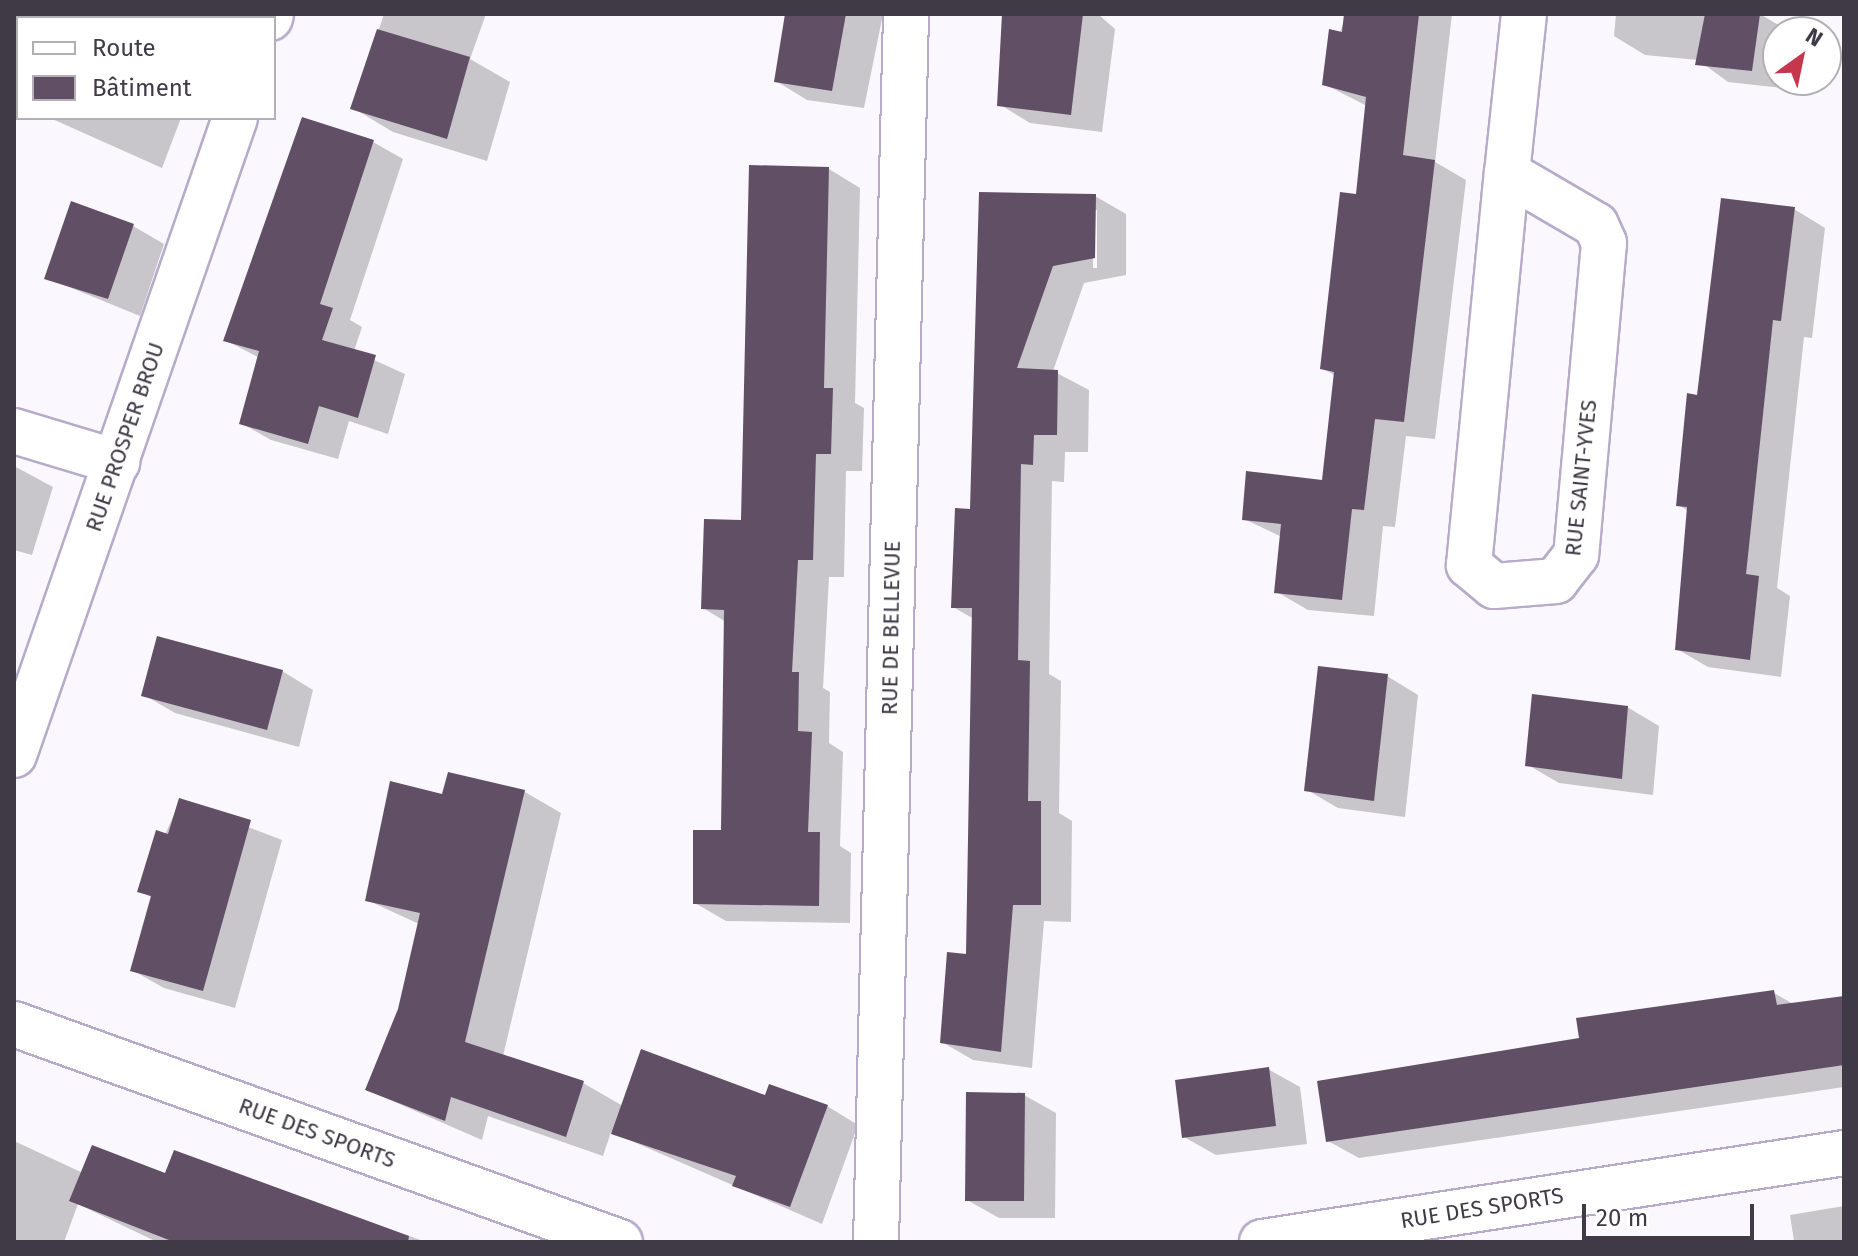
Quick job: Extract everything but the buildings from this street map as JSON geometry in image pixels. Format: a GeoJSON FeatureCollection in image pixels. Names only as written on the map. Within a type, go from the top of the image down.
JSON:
{"type":"FeatureCollection","features":[{"type":"Feature","properties":{"kind":"street","name":"RUE DE BELLEVUE"},"geometry":{"type":"LineString","coordinates":[[876,1242],[906,14]]}},
{"type":"Feature","properties":{"kind":"street","name":"RUE SAINT-YVES"},"geometry":{"type":"LineString","coordinates":[[1507,173],[1596,225],[1604,243],[1576,555],[1556,581],[1494,586],[1469,565],[1507,173],[1524,14]]}},
{"type":"Feature","properties":{"kind":"street","name":"RUE PROSPER BROU"},"geometry":{"type":"LineString","coordinates":[[14,755],[234,120]]}},
{"type":"Feature","properties":{"kind":"street"},"geometry":{"type":"LineString","coordinates":[[14,431],[117,462]]}},
{"type":"Feature","properties":{"kind":"street","name":"RUE DES SPORTS"},"geometry":{"type":"LineString","coordinates":[[14,1024],[620,1242]]}},
{"type":"Feature","properties":{"kind":"street","name":"RUE DES SPORTS"},"geometry":{"type":"LineString","coordinates":[[1262,1242],[1329,1237],[1844,1153]]}}]}
